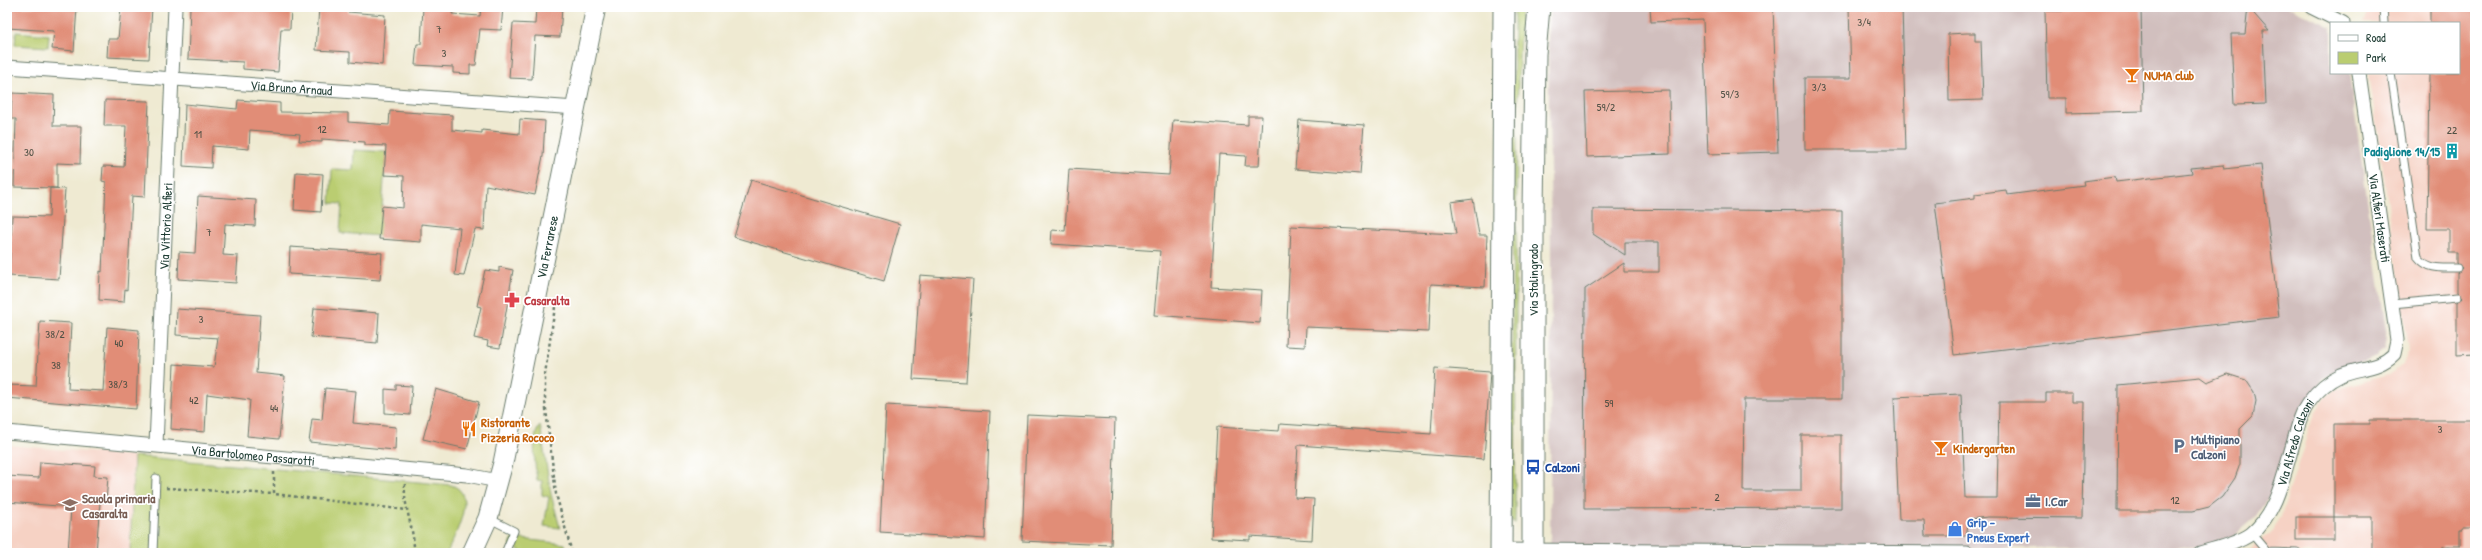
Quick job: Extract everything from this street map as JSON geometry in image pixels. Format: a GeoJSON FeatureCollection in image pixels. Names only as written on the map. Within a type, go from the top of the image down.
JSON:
{"type":"FeatureCollection","features":[{"type":"Feature","properties":{"kind":"main road","name":"Via Ferrarese"},"geometry":{"type":"LineString","coordinates":[[472,553],[488,518],[498,482],[596,7]]}},
{"type":"Feature","properties":{"kind":"main road"},"geometry":{"type":"LineString","coordinates":[[1501,552],[1504,7]]}},
{"type":"Feature","properties":{"kind":"main road","name":"Via Stalingrado"},"geometry":{"type":"LineString","coordinates":[[1533,552],[1533,212],[1536,54],[1539,7]]}},
{"type":"Feature","properties":{"kind":"street","name":"Via Vittorio Alfieri"},"geometry":{"type":"LineString","coordinates":[[156,445],[174,7]]}},
{"type":"Feature","properties":{"kind":"street"},"geometry":{"type":"LineString","coordinates":[[2311,7],[2341,22]]}},
{"type":"Feature","properties":{"kind":"street","name":"Via Bruno Arnaud"},"geometry":{"type":"LineString","coordinates":[[7,67],[576,108]]}},
{"type":"Feature","properties":{"kind":"street","name":"Via Alfieri Maserati"},"geometry":{"type":"LineString","coordinates":[[2359,74],[2396,340]]}},
{"type":"Feature","properties":{"kind":"street","name":"Via Alfredo Calzoni"},"geometry":{"type":"LineString","coordinates":[[2200,553],[2236,542],[2251,534],[2270,509],[2278,491],[2301,417],[2308,403],[2330,381],[2342,375],[2385,362],[2394,354],[2396,340]]}},
{"type":"Feature","properties":{"kind":"street","name":"Via Bartolomeo Passarotti"},"geometry":{"type":"LineString","coordinates":[[7,432],[467,475],[498,482]]}},
{"type":"Feature","properties":{"kind":"street"},"geometry":{"type":"LineString","coordinates":[[1501,552],[1967,553]]}},
{"type":"Feature","properties":{"kind":"lane"},"geometry":{"type":"LineString","coordinates":[[2383,7],[2384,22]]}},
{"type":"Feature","properties":{"kind":"lane"},"geometry":{"type":"LineString","coordinates":[[2391,74],[2418,257],[2422,263],[2432,268],[2457,268]]}},
{"type":"Feature","properties":{"kind":"lane"},"geometry":{"type":"LineString","coordinates":[[2392,304],[2457,298]]}},
{"type":"Feature","properties":{"kind":"lane"},"geometry":{"type":"LineString","coordinates":[[153,553],[156,478]]}},
{"type":"Feature","properties":{"kind":"lane"},"geometry":{"type":"LineString","coordinates":[[488,518],[514,531],[505,553]]}},
{"type":"Feature","properties":{"kind":"lane"},"geometry":{"type":"LineString","coordinates":[[2251,534],[2267,552],[2296,553]]}},
{"type":"Feature","properties":{"kind":"path"},"geometry":{"type":"LineString","coordinates":[[545,374],[544,401],[551,466],[556,494],[572,553]]}},
{"type":"Feature","properties":{"kind":"path"},"geometry":{"type":"LineString","coordinates":[[274,494],[275,468]]}},
{"type":"Feature","properties":{"kind":"path"},"geometry":{"type":"LineString","coordinates":[[406,478],[408,510],[414,537],[414,553]]}},
{"type":"Feature","properties":{"kind":"path"},"geometry":{"type":"LineString","coordinates":[[156,488],[274,494],[408,510]]}},
{"type":"Feature","properties":{"kind":"shaded area"},"geometry":{"type":"Polygon","coordinates":[[[1551,7],[2289,7],[2330,27],[2330,74],[2349,74],[2387,338],[2385,349],[2376,356],[2333,372],[2323,379],[2273,491],[2255,517],[2233,536],[2204,547],[1550,551],[1551,252],[1548,23],[1551,7]]]}},
{"type":"Feature","properties":{"kind":"shaded area"},"geometry":{"type":"Polygon","coordinates":[[[2370,7],[2475,7],[2475,553],[2233,553],[2248,550],[2270,534],[2281,517],[2312,420],[2320,404],[2334,390],[2391,374],[2403,364],[2409,350],[2369,74],[2460,74],[2460,22],[2363,22],[2370,7]]]}},
{"type":"Feature","properties":{"kind":"shaded area","name":"Scuola primaria Casaralta"},"geometry":{"type":"Polygon","coordinates":[[[7,445],[134,456],[130,553],[7,553],[7,445]]]}},
{"type":"Feature","properties":{"kind":"green space"},"geometry":{"type":"Polygon","coordinates":[[[1514,7],[1521,7],[1517,111],[1515,523],[1511,522],[1514,7]]]}},
{"type":"Feature","properties":{"kind":"green space"},"geometry":{"type":"Polygon","coordinates":[[[16,32],[49,35],[48,47],[15,45],[16,32]]]}},
{"type":"Feature","properties":{"kind":"green space"},"geometry":{"type":"Polygon","coordinates":[[[354,150],[386,152],[380,236],[340,233],[342,204],[330,203],[332,169],[353,170],[354,150]]]}},
{"type":"Feature","properties":{"kind":"green space"},"geometry":{"type":"Polygon","coordinates":[[[540,425],[551,494],[560,528],[544,526],[549,497],[542,495],[542,481],[537,480],[534,451],[535,437],[540,425]]]}},
{"type":"Feature","properties":{"kind":"green space"},"geometry":{"type":"Polygon","coordinates":[[[134,456],[451,485],[459,490],[463,497],[464,506],[459,526],[447,553],[130,553],[134,456]]]}},
{"type":"Feature","properties":{"kind":"green space"},"geometry":{"type":"Polygon","coordinates":[[[513,538],[565,544],[567,553],[519,553],[520,550],[510,546],[513,538]]]}},
{"type":"Feature","properties":{"kind":"building"},"geometry":{"type":"Polygon","coordinates":[[[7,7],[77,7],[74,51],[52,49],[54,31],[7,28],[7,7]]]}},
{"type":"Feature","properties":{"kind":"building"},"geometry":{"type":"Polygon","coordinates":[[[121,7],[152,7],[149,59],[107,57],[108,39],[118,39],[121,7]]]}},
{"type":"Feature","properties":{"kind":"building"},"geometry":{"type":"Polygon","coordinates":[[[190,7],[291,7],[290,29],[281,29],[278,72],[243,69],[243,62],[188,59],[190,7]]]}},
{"type":"Feature","properties":{"kind":"building"},"geometry":{"type":"Polygon","coordinates":[[[319,7],[349,7],[348,12],[385,15],[382,65],[350,62],[350,52],[316,50],[319,7]]]}},
{"type":"Feature","properties":{"kind":"building"},"geometry":{"type":"Polygon","coordinates":[[[423,7],[453,9],[452,14],[480,16],[481,7],[503,7],[501,30],[480,29],[476,65],[470,65],[470,74],[453,73],[453,67],[415,65],[417,44],[421,44],[423,7]]]}},
{"type":"Feature","properties":{"kind":"building"},"geometry":{"type":"Polygon","coordinates":[[[536,7],[562,7],[560,37],[535,36],[532,79],[509,78],[513,23],[535,24],[536,7]]]}},
{"type":"Feature","properties":{"kind":"building"},"geometry":{"type":"Polygon","coordinates":[[[1650,7],[1773,7],[1778,152],[1708,154],[1703,20],[1651,22],[1650,7]]]}},
{"type":"Feature","properties":{"kind":"building"},"geometry":{"type":"Polygon","coordinates":[[[1849,7],[1902,7],[1906,150],[1805,150],[1804,78],[1851,78],[1849,7]]]}},
{"type":"Feature","properties":{"kind":"building"},"geometry":{"type":"Polygon","coordinates":[[[2063,7],[2141,7],[2143,111],[2066,113],[2066,98],[2047,98],[2045,11],[2063,11],[2063,7]]]}},
{"type":"Feature","properties":{"kind":"building"},"geometry":{"type":"Polygon","coordinates":[[[2248,7],[2269,31],[2263,31],[2266,104],[2234,105],[2231,34],[2245,34],[2248,7]]]}},
{"type":"Feature","properties":{"kind":"building","name":"Padiglione 14/15"},"geometry":{"type":"Polygon","coordinates":[[[2430,7],[2475,7],[2475,354],[2457,355],[2457,303],[2462,298],[2457,293],[2457,273],[2462,268],[2457,263],[2457,253],[2449,253],[2449,229],[2427,229],[2429,74],[2460,74],[2460,22],[2430,22],[2430,7]]]}},
{"type":"Feature","properties":{"kind":"building"},"geometry":{"type":"Polygon","coordinates":[[[1975,33],[1975,41],[1981,41],[1983,100],[1949,101],[1948,34],[1975,33]]]}},
{"type":"Feature","properties":{"kind":"building"},"geometry":{"type":"Polygon","coordinates":[[[1669,90],[1670,154],[1587,157],[1585,92],[1669,90]]]}},
{"type":"Feature","properties":{"kind":"building"},"geometry":{"type":"Polygon","coordinates":[[[12,93],[54,95],[53,126],[81,126],[80,164],[57,163],[57,188],[14,187],[16,119],[11,119],[12,93]]]}},
{"type":"Feature","properties":{"kind":"building"},"geometry":{"type":"Polygon","coordinates":[[[105,100],[149,101],[145,197],[132,196],[127,290],[125,289],[124,302],[99,300],[100,271],[102,272],[106,182],[102,181],[103,166],[124,167],[126,126],[104,126],[105,100]]]}},
{"type":"Feature","properties":{"kind":"building"},"geometry":{"type":"Polygon","coordinates":[[[238,100],[280,103],[280,112],[348,113],[348,122],[389,125],[390,111],[452,115],[452,130],[482,133],[482,130],[519,134],[520,119],[545,121],[543,156],[535,195],[486,185],[484,230],[475,229],[464,276],[455,275],[460,228],[421,224],[421,242],[379,239],[382,206],[403,208],[404,176],[384,175],[386,146],[365,145],[365,142],[322,139],[322,142],[299,141],[300,134],[250,130],[249,149],[212,146],[211,168],[183,166],[185,104],[237,109],[238,100]]]}},
{"type":"Feature","properties":{"kind":"building"},"geometry":{"type":"Polygon","coordinates":[[[1248,116],[1262,116],[1259,166],[1245,166],[1246,156],[1219,154],[1211,287],[1262,290],[1260,323],[1154,315],[1160,251],[1051,244],[1052,230],[1065,231],[1069,169],[1169,175],[1173,120],[1248,125],[1248,116]]]}},
{"type":"Feature","properties":{"kind":"building"},"geometry":{"type":"Polygon","coordinates":[[[1299,120],[1364,125],[1360,174],[1295,169],[1299,120]]]}},
{"type":"Feature","properties":{"kind":"building"},"geometry":{"type":"Polygon","coordinates":[[[2223,165],[2224,169],[2261,165],[2279,317],[1954,355],[1935,203],[1975,198],[1975,194],[2006,190],[2007,195],[2084,185],[2083,181],[2115,177],[2116,182],[2192,173],[2191,168],[2223,165]]]}},
{"type":"Feature","properties":{"kind":"building"},"geometry":{"type":"Polygon","coordinates":[[[296,172],[323,174],[321,212],[294,210],[296,172]]]}},
{"type":"Feature","properties":{"kind":"building"},"geometry":{"type":"Polygon","coordinates":[[[751,180],[900,224],[884,281],[734,237],[751,180]]]}},
{"type":"Feature","properties":{"kind":"building"},"geometry":{"type":"Polygon","coordinates":[[[50,188],[65,189],[59,279],[9,276],[12,216],[49,217],[50,188]]]}},
{"type":"Feature","properties":{"kind":"building"},"geometry":{"type":"Polygon","coordinates":[[[198,196],[256,200],[255,226],[225,224],[223,255],[238,256],[236,283],[178,279],[179,252],[195,253],[198,196]]]}},
{"type":"Feature","properties":{"kind":"building"},"geometry":{"type":"Polygon","coordinates":[[[1473,199],[1479,235],[1487,235],[1485,287],[1431,284],[1429,332],[1306,327],[1305,347],[1286,346],[1291,226],[1456,234],[1451,202],[1473,199]]]}},
{"type":"Feature","properties":{"kind":"building"},"geometry":{"type":"Polygon","coordinates":[[[1593,209],[1842,211],[1842,399],[1744,399],[1743,491],[1801,491],[1801,435],[1841,435],[1841,508],[1584,509],[1585,289],[1624,263],[1624,272],[1659,272],[1659,242],[1625,242],[1625,255],[1593,234],[1593,209]]]}},
{"type":"Feature","properties":{"kind":"building"},"geometry":{"type":"Polygon","coordinates":[[[290,247],[382,253],[380,280],[289,274],[290,247]]]}},
{"type":"Feature","properties":{"kind":"building"},"geometry":{"type":"Polygon","coordinates":[[[499,267],[513,270],[500,348],[487,346],[488,341],[474,338],[481,307],[477,306],[485,270],[499,272],[499,267]]]}},
{"type":"Feature","properties":{"kind":"building"},"geometry":{"type":"Polygon","coordinates":[[[920,275],[973,279],[966,382],[913,379],[920,275]]]}},
{"type":"Feature","properties":{"kind":"building"},"geometry":{"type":"Polygon","coordinates":[[[314,308],[379,313],[377,343],[311,337],[314,308]]]}},
{"type":"Feature","properties":{"kind":"building"},"geometry":{"type":"Polygon","coordinates":[[[177,309],[260,315],[256,373],[285,376],[279,439],[247,436],[250,400],[207,394],[205,432],[171,429],[174,364],[214,367],[218,338],[176,335],[177,309]]]}},
{"type":"Feature","properties":{"kind":"building"},"geometry":{"type":"Polygon","coordinates":[[[40,321],[71,323],[68,389],[103,391],[107,327],[139,330],[136,409],[7,398],[7,385],[36,386],[40,321]]]}},
{"type":"Feature","properties":{"kind":"building"},"geometry":{"type":"Polygon","coordinates":[[[1435,368],[1490,372],[1484,459],[1298,445],[1295,498],[1314,499],[1312,540],[1250,536],[1250,540],[1211,538],[1217,427],[1279,431],[1280,424],[1431,434],[1435,368]]]}},
{"type":"Feature","properties":{"kind":"building","name":"Multipiano Calzoni"},"geometry":{"type":"Polygon","coordinates":[[[2227,374],[2246,380],[2254,392],[2256,401],[2253,416],[2240,429],[2240,464],[2235,478],[2222,497],[2209,507],[2193,511],[2117,511],[2118,385],[2200,377],[2207,382],[2227,374]]]}},
{"type":"Feature","properties":{"kind":"building"},"geometry":{"type":"Polygon","coordinates":[[[396,385],[412,386],[410,415],[385,413],[385,389],[396,390],[396,385]]]}},
{"type":"Feature","properties":{"kind":"building"},"geometry":{"type":"Polygon","coordinates":[[[325,388],[356,391],[353,423],[396,427],[395,450],[309,442],[312,419],[322,420],[325,388]]]}},
{"type":"Feature","properties":{"kind":"building"},"geometry":{"type":"Polygon","coordinates":[[[436,389],[479,402],[467,449],[423,439],[436,389]]]}},
{"type":"Feature","properties":{"kind":"building"},"geometry":{"type":"Polygon","coordinates":[[[2046,393],[2072,393],[2072,402],[2084,402],[2082,518],[1988,517],[1969,519],[1966,536],[1925,536],[1924,520],[1899,520],[1894,397],[1961,394],[1965,498],[1997,498],[1999,402],[2046,402],[2046,393]]]}},
{"type":"Feature","properties":{"kind":"building"},"geometry":{"type":"Polygon","coordinates":[[[886,405],[990,411],[985,539],[880,532],[886,405]]]}},
{"type":"Feature","properties":{"kind":"building"},"geometry":{"type":"Polygon","coordinates":[[[1027,415],[1115,419],[1111,545],[1022,541],[1027,415]]]}},
{"type":"Feature","properties":{"kind":"building"},"geometry":{"type":"Polygon","coordinates":[[[2370,420],[2475,420],[2475,527],[2463,527],[2463,529],[2460,529],[2460,546],[2442,546],[2442,553],[2372,553],[2372,517],[2334,517],[2334,424],[2370,424],[2370,420]]]}},
{"type":"Feature","properties":{"kind":"building"},"geometry":{"type":"Polygon","coordinates":[[[40,462],[95,466],[94,476],[108,477],[106,502],[100,502],[96,553],[68,553],[71,507],[7,502],[7,476],[39,478],[40,462]]]}},
{"type":"Feature","properties":{"kind":"building"},"geometry":{"type":"Polygon","coordinates":[[[2296,517],[2334,517],[2334,540],[2296,540],[2296,517]]]}},
{"type":"Feature","properties":{"kind":"place","name":"NUMA club"},"geometry":{"type":"Point","coordinates":[2132,75]}},
{"type":"Feature","properties":{"kind":"place","name":"Padiglione 14/15"},"geometry":{"type":"Point","coordinates":[2452,151]}},
{"type":"Feature","properties":{"kind":"place","name":"Casaralta"},"geometry":{"type":"Point","coordinates":[512,300]}},
{"type":"Feature","properties":{"kind":"place","name":"Ristorante Pizzeria Rococo"},"geometry":{"type":"Point","coordinates":[469,429]}},
{"type":"Feature","properties":{"kind":"place","name":"Multipiano Calzoni"},"geometry":{"type":"Point","coordinates":[2179,446]}},
{"type":"Feature","properties":{"kind":"place","name":"Kindergarten"},"geometry":{"type":"Point","coordinates":[1941,448]}},
{"type":"Feature","properties":{"kind":"place","name":"Calzoni"},"geometry":{"type":"Point","coordinates":[1533,467]}},
{"type":"Feature","properties":{"kind":"place","name":"I.Car"},"geometry":{"type":"Point","coordinates":[2033,501]}},
{"type":"Feature","properties":{"kind":"place","name":"Scuola primaria Casaralta"},"geometry":{"type":"Point","coordinates":[70,505]}},
{"type":"Feature","properties":{"kind":"place","name":"Grip - Pneus Expert"},"geometry":{"type":"Point","coordinates":[1955,529]}}]}
